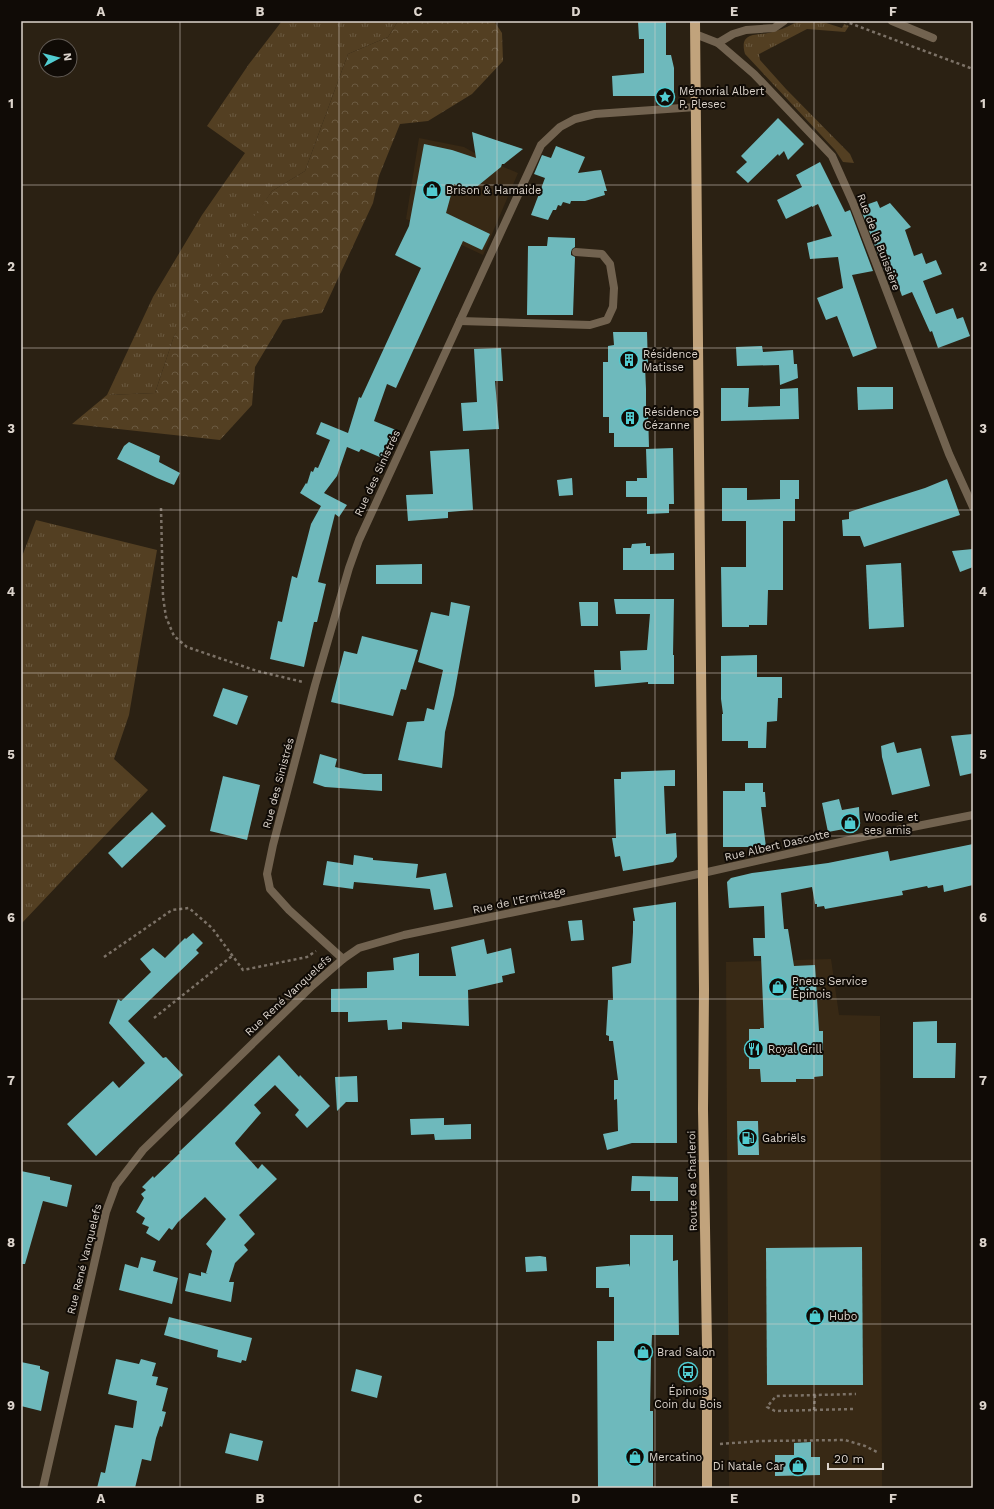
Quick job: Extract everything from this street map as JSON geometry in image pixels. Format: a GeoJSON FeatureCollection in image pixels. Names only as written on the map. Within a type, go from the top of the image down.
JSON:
{"type":"FeatureCollection","features":[{"type":"Feature","properties":{"kind":"main road","name":"Route de Charleroi"},"geometry":{"type":"LineString","coordinates":[[695,21],[707,1488]]}},
{"type":"Feature","properties":{"kind":"street"},"geometry":{"type":"LineString","coordinates":[[718,43],[733,34],[746,30],[774,28],[784,21]]}},
{"type":"Feature","properties":{"kind":"street"},"geometry":{"type":"LineString","coordinates":[[892,21],[933,38]]}},
{"type":"Feature","properties":{"kind":"street","name":"Rue de la Buissière"},"geometry":{"type":"LineString","coordinates":[[695,34],[718,43],[754,74],[832,156],[853,203],[949,454],[973,507]]}},
{"type":"Feature","properties":{"kind":"street","name":"Rue des Sinistrés"},"geometry":{"type":"LineString","coordinates":[[343,959],[289,910],[270,889],[267,874],[273,845],[315,685],[349,568],[359,540],[541,145],[560,127],[575,119],[595,114],[696,107]]}},
{"type":"Feature","properties":{"kind":"street"},"geometry":{"type":"LineString","coordinates":[[460,321],[590,325],[607,320],[613,306],[614,288],[610,264],[602,254],[576,252]]}},
{"type":"Feature","properties":{"kind":"street","name":"Rue Albert Dascotte"},"geometry":{"type":"LineString","coordinates":[[703,873],[867,836],[973,815]]}},
{"type":"Feature","properties":{"kind":"street","name":"Rue de l'Ermitage"},"geometry":{"type":"LineString","coordinates":[[343,959],[359,948],[404,935],[703,873]]}},
{"type":"Feature","properties":{"kind":"street","name":"Rue René Vanquelefs"},"geometry":{"type":"LineString","coordinates":[[43,1488],[104,1217],[116,1185],[143,1150],[307,991],[343,959]]}},
{"type":"Feature","properties":{"kind":"path"},"geometry":{"type":"LineString","coordinates":[[844,21],[973,69]]}},
{"type":"Feature","properties":{"kind":"path"},"geometry":{"type":"LineString","coordinates":[[161,508],[163,597],[166,617],[174,636],[186,648],[257,671],[315,685]]}},
{"type":"Feature","properties":{"kind":"path"},"geometry":{"type":"LineString","coordinates":[[104,957],[172,910],[189,908],[212,928],[243,970],[307,957],[326,944]]}},
{"type":"Feature","properties":{"kind":"path"},"geometry":{"type":"LineString","coordinates":[[154,1018],[232,956]]}},
{"type":"Feature","properties":{"kind":"path"},"geometry":{"type":"LineString","coordinates":[[853,1409],[775,1411],[767,1407],[776,1396],[856,1394]]}},
{"type":"Feature","properties":{"kind":"path"},"geometry":{"type":"LineString","coordinates":[[814,1410],[815,1395]]}},
{"type":"Feature","properties":{"kind":"path"},"geometry":{"type":"LineString","coordinates":[[706,1446],[760,1441],[845,1440],[865,1446],[877,1452]]}},
{"type":"Feature","properties":{"kind":"shaded area"},"geometry":{"type":"Polygon","coordinates":[[[419,138],[464,147],[487,160],[518,173],[483,255],[406,219],[419,138]]]}},
{"type":"Feature","properties":{"kind":"shaded area"},"geometry":{"type":"Polygon","coordinates":[[[831,959],[839,1015],[880,1016],[882,1488],[729,1488],[726,962],[831,959]]]}},
{"type":"Feature","properties":{"kind":"green space"},"geometry":{"type":"Polygon","coordinates":[[[282,21],[398,21],[388,37],[348,54],[305,171],[272,191],[174,336],[155,393],[107,395],[153,297],[202,215],[245,153],[207,126],[249,64],[282,21]]]}},
{"type":"Feature","properties":{"kind":"green space"},"geometry":{"type":"Polygon","coordinates":[[[398,21],[494,21],[502,33],[503,61],[472,94],[428,121],[400,124],[379,176],[373,203],[322,313],[283,320],[255,367],[252,405],[220,440],[72,424],[107,395],[155,393],[174,336],[195,299],[272,191],[305,171],[348,54],[388,37],[398,21]]]}},
{"type":"Feature","properties":{"kind":"green space"},"geometry":{"type":"Polygon","coordinates":[[[799,21],[823,22],[842,28],[844,24],[849,26],[845,32],[807,29],[759,54],[760,60],[786,89],[850,154],[854,163],[843,162],[835,150],[745,54],[744,46],[748,37],[752,35],[770,33],[799,21]]]}},
{"type":"Feature","properties":{"kind":"green space"},"geometry":{"type":"Polygon","coordinates":[[[36,520],[157,550],[129,715],[114,759],[148,790],[21,924],[21,559],[36,520]]]}},
{"type":"Feature","properties":{"kind":"building"},"geometry":{"type":"Polygon","coordinates":[[[638,21],[666,21],[666,55],[671,55],[674,68],[674,96],[613,96],[612,76],[644,73],[644,39],[639,39],[638,21]]]}},
{"type":"Feature","properties":{"kind":"building"},"geometry":{"type":"Polygon","coordinates":[[[778,118],[804,144],[788,160],[784,151],[779,156],[778,154],[748,183],[736,172],[747,162],[741,156],[778,118]]]}},
{"type":"Feature","properties":{"kind":"building"},"geometry":{"type":"Polygon","coordinates":[[[472,132],[523,149],[502,164],[501,167],[474,189],[470,191],[454,184],[446,213],[490,234],[482,250],[463,241],[396,388],[387,384],[374,421],[396,430],[382,458],[361,449],[359,452],[347,447],[337,476],[324,493],[347,505],[339,517],[335,514],[318,582],[326,584],[317,622],[314,622],[304,667],[270,659],[278,621],[282,622],[292,576],[297,578],[311,524],[321,506],[300,493],[306,483],[307,484],[311,471],[313,472],[315,467],[318,468],[330,440],[316,434],[321,422],[348,433],[359,397],[361,398],[421,268],[395,255],[409,226],[424,144],[452,150],[476,158],[472,132]]]}},
{"type":"Feature","properties":{"kind":"building"},"geometry":{"type":"Polygon","coordinates":[[[556,146],[585,157],[578,173],[601,170],[607,191],[604,191],[605,195],[585,201],[571,201],[570,204],[563,202],[561,206],[558,205],[556,210],[553,210],[548,220],[531,215],[545,178],[534,174],[542,155],[551,158],[556,146]]]}},
{"type":"Feature","properties":{"kind":"building"},"geometry":{"type":"Polygon","coordinates":[[[820,162],[845,212],[850,210],[873,271],[852,275],[877,348],[853,357],[837,316],[826,320],[817,298],[843,288],[838,257],[810,259],[807,243],[832,236],[818,204],[786,219],[777,200],[802,187],[796,175],[820,162]]]}},
{"type":"Feature","properties":{"kind":"building"},"geometry":{"type":"Polygon","coordinates":[[[877,201],[880,208],[890,203],[911,227],[905,230],[914,256],[922,253],[926,264],[936,260],[942,274],[923,281],[936,314],[953,308],[957,319],[963,317],[970,336],[938,348],[932,331],[930,332],[912,292],[902,296],[892,268],[884,270],[860,207],[877,201]]]}},
{"type":"Feature","properties":{"kind":"building"},"geometry":{"type":"Polygon","coordinates":[[[548,237],[575,238],[575,247],[571,252],[571,255],[575,257],[573,315],[527,315],[528,246],[547,246],[548,237]]]}},
{"type":"Feature","properties":{"kind":"building"},"geometry":{"type":"Polygon","coordinates":[[[613,332],[647,332],[648,366],[645,366],[646,412],[648,412],[649,447],[614,447],[614,433],[609,433],[609,417],[603,417],[603,362],[608,362],[608,346],[614,345],[613,332]]]}},
{"type":"Feature","properties":{"kind":"building"},"geometry":{"type":"Polygon","coordinates":[[[762,346],[763,352],[793,350],[794,364],[797,364],[798,378],[780,385],[779,365],[737,366],[736,347],[762,346]]]}},
{"type":"Feature","properties":{"kind":"building"},"geometry":{"type":"Polygon","coordinates":[[[501,348],[503,381],[495,381],[499,429],[463,431],[461,403],[477,402],[474,349],[501,348]]]}},
{"type":"Feature","properties":{"kind":"building"},"geometry":{"type":"Polygon","coordinates":[[[857,387],[893,387],[893,409],[858,410],[857,387]]]}},
{"type":"Feature","properties":{"kind":"building"},"geometry":{"type":"Polygon","coordinates":[[[721,388],[749,388],[748,407],[780,406],[780,389],[798,388],[799,419],[721,421],[721,388]]]}},
{"type":"Feature","properties":{"kind":"building"},"geometry":{"type":"Polygon","coordinates":[[[129,442],[160,456],[159,462],[180,473],[174,485],[117,459],[124,446],[129,442]]]}},
{"type":"Feature","properties":{"kind":"building"},"geometry":{"type":"Polygon","coordinates":[[[673,448],[674,504],[669,504],[669,513],[647,514],[647,497],[626,497],[626,481],[637,481],[637,478],[647,478],[646,449],[673,448]]]}},
{"type":"Feature","properties":{"kind":"building"},"geometry":{"type":"Polygon","coordinates":[[[469,449],[473,510],[448,512],[448,518],[408,521],[406,495],[433,494],[430,451],[469,449]]]}},
{"type":"Feature","properties":{"kind":"building"},"geometry":{"type":"Polygon","coordinates":[[[572,478],[573,495],[559,496],[557,480],[572,478]]]}},
{"type":"Feature","properties":{"kind":"building"},"geometry":{"type":"Polygon","coordinates":[[[947,479],[960,515],[864,547],[860,536],[843,536],[842,520],[849,519],[849,512],[925,488],[947,479]]]}},
{"type":"Feature","properties":{"kind":"building"},"geometry":{"type":"Polygon","coordinates":[[[780,480],[799,480],[799,499],[795,499],[795,521],[783,521],[783,590],[768,590],[767,625],[722,627],[721,567],[746,567],[746,521],[722,521],[722,488],[747,488],[747,500],[780,499],[780,480]]]}},
{"type":"Feature","properties":{"kind":"building"},"geometry":{"type":"Polygon","coordinates":[[[646,543],[646,546],[650,546],[650,554],[674,553],[674,570],[623,570],[623,548],[631,548],[632,544],[646,543]]]}},
{"type":"Feature","properties":{"kind":"building"},"geometry":{"type":"Polygon","coordinates":[[[973,549],[973,567],[960,572],[952,551],[973,549]]]}},
{"type":"Feature","properties":{"kind":"building"},"geometry":{"type":"Polygon","coordinates":[[[901,563],[904,627],[869,629],[866,565],[901,563]]]}},
{"type":"Feature","properties":{"kind":"building"},"geometry":{"type":"Polygon","coordinates":[[[422,564],[422,584],[376,584],[376,565],[422,564]]]}},
{"type":"Feature","properties":{"kind":"building"},"geometry":{"type":"Polygon","coordinates":[[[614,599],[674,599],[674,684],[648,684],[648,682],[595,687],[594,670],[621,670],[620,651],[647,650],[650,614],[616,614],[614,599]]]}},
{"type":"Feature","properties":{"kind":"building"},"geometry":{"type":"Polygon","coordinates":[[[451,602],[470,606],[454,695],[445,732],[442,768],[398,760],[407,722],[424,721],[427,708],[434,710],[443,670],[418,662],[431,612],[449,616],[451,602]]]}},
{"type":"Feature","properties":{"kind":"building"},"geometry":{"type":"Polygon","coordinates":[[[579,602],[598,602],[598,626],[581,626],[579,602]]]}},
{"type":"Feature","properties":{"kind":"building"},"geometry":{"type":"Polygon","coordinates":[[[362,636],[418,650],[406,690],[401,689],[393,716],[331,702],[344,651],[357,654],[362,636]]]}},
{"type":"Feature","properties":{"kind":"building"},"geometry":{"type":"Polygon","coordinates":[[[757,655],[757,677],[782,677],[782,698],[778,698],[777,721],[767,722],[766,748],[748,748],[748,741],[722,741],[723,714],[721,699],[721,656],[757,655]]]}},
{"type":"Feature","properties":{"kind":"building"},"geometry":{"type":"Polygon","coordinates":[[[223,688],[248,696],[237,725],[213,716],[223,688]]]}},
{"type":"Feature","properties":{"kind":"building"},"geometry":{"type":"Polygon","coordinates":[[[973,734],[973,773],[960,776],[951,736],[973,734]]]}},
{"type":"Feature","properties":{"kind":"building"},"geometry":{"type":"Polygon","coordinates":[[[894,742],[897,753],[921,748],[930,786],[892,795],[882,757],[881,746],[894,742]]]}},
{"type":"Feature","properties":{"kind":"building"},"geometry":{"type":"Polygon","coordinates":[[[320,754],[337,759],[335,767],[364,774],[382,774],[382,791],[325,787],[313,783],[320,754]]]}},
{"type":"Feature","properties":{"kind":"building"},"geometry":{"type":"Polygon","coordinates":[[[675,770],[675,786],[664,786],[666,834],[676,833],[677,857],[673,862],[623,871],[620,856],[615,857],[612,838],[616,838],[614,779],[621,779],[621,772],[675,770]]]}},
{"type":"Feature","properties":{"kind":"building"},"geometry":{"type":"Polygon","coordinates":[[[223,776],[260,785],[247,840],[210,831],[223,776]]]}},
{"type":"Feature","properties":{"kind":"building"},"geometry":{"type":"Polygon","coordinates":[[[745,783],[763,783],[766,807],[761,807],[766,847],[723,847],[723,791],[745,791],[745,783]]]}},
{"type":"Feature","properties":{"kind":"building"},"geometry":{"type":"Polygon","coordinates":[[[839,799],[842,810],[859,807],[860,826],[828,832],[822,803],[839,799]]]}},
{"type":"Feature","properties":{"kind":"building"},"geometry":{"type":"Polygon","coordinates":[[[152,812],[166,826],[122,868],[108,853],[152,812]]]}},
{"type":"Feature","properties":{"kind":"building"},"geometry":{"type":"Polygon","coordinates":[[[973,844],[973,885],[944,892],[943,885],[928,888],[927,886],[902,891],[903,895],[825,909],[824,906],[817,907],[817,904],[815,904],[812,887],[781,893],[784,929],[788,929],[794,966],[815,965],[819,1031],[823,1031],[823,1076],[814,1077],[814,1079],[796,1079],[796,1082],[761,1082],[760,1069],[749,1069],[749,1029],[764,1028],[761,956],[754,956],[753,938],[765,938],[764,906],[729,908],[727,882],[731,878],[752,873],[828,863],[888,851],[890,861],[973,844]]]}},
{"type":"Feature","properties":{"kind":"building"},"geometry":{"type":"Polygon","coordinates":[[[354,855],[373,858],[373,860],[418,864],[416,878],[446,873],[453,907],[434,910],[430,889],[354,882],[353,889],[323,885],[327,861],[353,865],[354,855]]]}},
{"type":"Feature","properties":{"kind":"building"},"geometry":{"type":"Polygon","coordinates":[[[676,902],[677,1143],[632,1143],[607,1150],[603,1134],[618,1131],[617,1099],[614,1100],[614,1080],[618,1080],[613,1041],[609,1041],[609,1036],[606,1035],[608,1000],[613,1000],[612,967],[631,963],[633,921],[635,921],[633,908],[676,902]]]}},
{"type":"Feature","properties":{"kind":"building"},"geometry":{"type":"Polygon","coordinates":[[[582,920],[584,940],[571,941],[568,921],[582,920]]]}},
{"type":"Feature","properties":{"kind":"building"},"geometry":{"type":"Polygon","coordinates":[[[193,933],[203,943],[196,950],[199,953],[128,1021],[163,1058],[166,1057],[183,1075],[96,1156],[67,1124],[113,1081],[119,1088],[145,1063],[109,1023],[118,999],[121,1001],[151,972],[140,959],[153,948],[165,958],[185,938],[186,939],[193,933]]]}},
{"type":"Feature","properties":{"kind":"building"},"geometry":{"type":"Polygon","coordinates":[[[484,939],[487,954],[511,948],[515,973],[502,976],[503,982],[468,990],[469,1026],[402,1022],[402,1029],[388,1030],[387,1020],[348,1022],[348,1012],[331,1012],[331,989],[367,988],[367,972],[394,970],[393,958],[419,953],[419,976],[456,976],[451,947],[484,939]]]}},
{"type":"Feature","properties":{"kind":"building"},"geometry":{"type":"Polygon","coordinates":[[[937,1021],[937,1043],[956,1043],[955,1078],[913,1078],[913,1022],[937,1021]]]}},
{"type":"Feature","properties":{"kind":"building"},"geometry":{"type":"Polygon","coordinates":[[[279,1055],[299,1077],[300,1075],[330,1106],[307,1128],[295,1115],[299,1110],[275,1085],[254,1105],[261,1113],[235,1143],[258,1169],[262,1164],[277,1179],[239,1215],[255,1234],[244,1245],[248,1250],[235,1263],[229,1282],[234,1282],[231,1302],[185,1291],[189,1273],[201,1276],[201,1272],[208,1274],[206,1273],[212,1251],[206,1244],[226,1219],[205,1197],[178,1222],[172,1230],[169,1228],[159,1241],[146,1233],[149,1227],[142,1224],[145,1218],[136,1212],[144,1198],[141,1194],[146,1190],[142,1187],[153,1176],[154,1178],[180,1153],[179,1152],[279,1055]]]}},
{"type":"Feature","properties":{"kind":"building"},"geometry":{"type":"Polygon","coordinates":[[[357,1076],[358,1102],[346,1102],[337,1111],[335,1077],[357,1076]]]}},
{"type":"Feature","properties":{"kind":"building"},"geometry":{"type":"Polygon","coordinates":[[[444,1118],[444,1125],[471,1124],[471,1139],[435,1140],[434,1134],[411,1135],[410,1119],[444,1118]]]}},
{"type":"Feature","properties":{"kind":"building","name":"Gabriëls"},"geometry":{"type":"Polygon","coordinates":[[[737,1121],[758,1121],[759,1155],[738,1155],[737,1121]]]}},
{"type":"Feature","properties":{"kind":"building"},"geometry":{"type":"Polygon","coordinates":[[[21,1171],[50,1177],[50,1180],[72,1185],[67,1207],[43,1201],[25,1264],[21,1264],[21,1171]]]}},
{"type":"Feature","properties":{"kind":"building"},"geometry":{"type":"Polygon","coordinates":[[[632,1176],[678,1177],[678,1201],[650,1201],[650,1191],[631,1191],[632,1176]]]}},
{"type":"Feature","properties":{"kind":"building"},"geometry":{"type":"Polygon","coordinates":[[[630,1235],[673,1235],[673,1261],[678,1260],[679,1335],[652,1335],[650,1411],[653,1411],[653,1488],[598,1488],[597,1341],[614,1341],[614,1297],[609,1297],[609,1288],[596,1288],[596,1267],[629,1264],[630,1267],[630,1235]]]}},
{"type":"Feature","properties":{"kind":"building","name":"Hubo"},"geometry":{"type":"Polygon","coordinates":[[[862,1247],[863,1385],[767,1385],[766,1248],[862,1247]]]}},
{"type":"Feature","properties":{"kind":"building"},"geometry":{"type":"Polygon","coordinates":[[[141,1257],[156,1261],[153,1271],[178,1278],[172,1304],[119,1290],[125,1264],[138,1268],[141,1257]]]}},
{"type":"Feature","properties":{"kind":"building"},"geometry":{"type":"Polygon","coordinates":[[[525,1257],[546,1257],[547,1271],[526,1272],[525,1257]]]}},
{"type":"Feature","properties":{"kind":"building"},"geometry":{"type":"Polygon","coordinates":[[[169,1317],[252,1338],[246,1361],[242,1360],[241,1363],[217,1357],[218,1350],[164,1335],[169,1317]]]}},
{"type":"Feature","properties":{"kind":"building"},"geometry":{"type":"Polygon","coordinates":[[[116,1359],[139,1364],[141,1359],[156,1363],[152,1376],[158,1377],[156,1385],[168,1388],[162,1411],[166,1412],[162,1427],[160,1426],[156,1438],[151,1461],[142,1459],[135,1488],[97,1488],[101,1472],[105,1473],[115,1425],[133,1428],[137,1401],[108,1394],[116,1359]]]}},
{"type":"Feature","properties":{"kind":"building"},"geometry":{"type":"Polygon","coordinates":[[[21,1362],[40,1366],[40,1369],[49,1372],[41,1411],[21,1406],[21,1362]]]}},
{"type":"Feature","properties":{"kind":"building"},"geometry":{"type":"Polygon","coordinates":[[[356,1369],[382,1376],[377,1398],[351,1391],[356,1369]]]}},
{"type":"Feature","properties":{"kind":"building"},"geometry":{"type":"Polygon","coordinates":[[[230,1433],[263,1441],[258,1461],[225,1453],[230,1433]]]}},
{"type":"Feature","properties":{"kind":"building","name":"Di Natale Car"},"geometry":{"type":"Polygon","coordinates":[[[811,1442],[811,1457],[820,1457],[820,1475],[775,1476],[775,1455],[794,1455],[794,1443],[811,1442]]]}},
{"type":"Feature","properties":{"kind":"place","name":"Mémorial Albert P. Plesec"},"geometry":{"type":"Point","coordinates":[665,97]}},
{"type":"Feature","properties":{"kind":"place","name":"Brison & Hamaide"},"geometry":{"type":"Point","coordinates":[432,190]}},
{"type":"Feature","properties":{"kind":"place","name":"Résidence Matisse"},"geometry":{"type":"Point","coordinates":[629,360]}},
{"type":"Feature","properties":{"kind":"place","name":"Résidence Cézanne"},"geometry":{"type":"Point","coordinates":[630,418]}},
{"type":"Feature","properties":{"kind":"place","name":"Woodie et ses amis"},"geometry":{"type":"Point","coordinates":[850,823]}},
{"type":"Feature","properties":{"kind":"place","name":"Pneus Service Épinois"},"geometry":{"type":"Point","coordinates":[778,987]}},
{"type":"Feature","properties":{"kind":"place","name":"Royal Grill"},"geometry":{"type":"Point","coordinates":[754,1049]}},
{"type":"Feature","properties":{"kind":"place","name":"Gabriëls"},"geometry":{"type":"Point","coordinates":[748,1138]}},
{"type":"Feature","properties":{"kind":"place","name":"Hubo"},"geometry":{"type":"Point","coordinates":[815,1316]}},
{"type":"Feature","properties":{"kind":"place","name":"Brad Salon"},"geometry":{"type":"Point","coordinates":[643,1352]}},
{"type":"Feature","properties":{"kind":"place","name":"Épinois Coin du Bois"},"geometry":{"type":"Point","coordinates":[688,1372]}},
{"type":"Feature","properties":{"kind":"place","name":"Mercatino"},"geometry":{"type":"Point","coordinates":[635,1457]}},
{"type":"Feature","properties":{"kind":"place","name":"Di Natale Car"},"geometry":{"type":"Point","coordinates":[798,1466]}}]}
